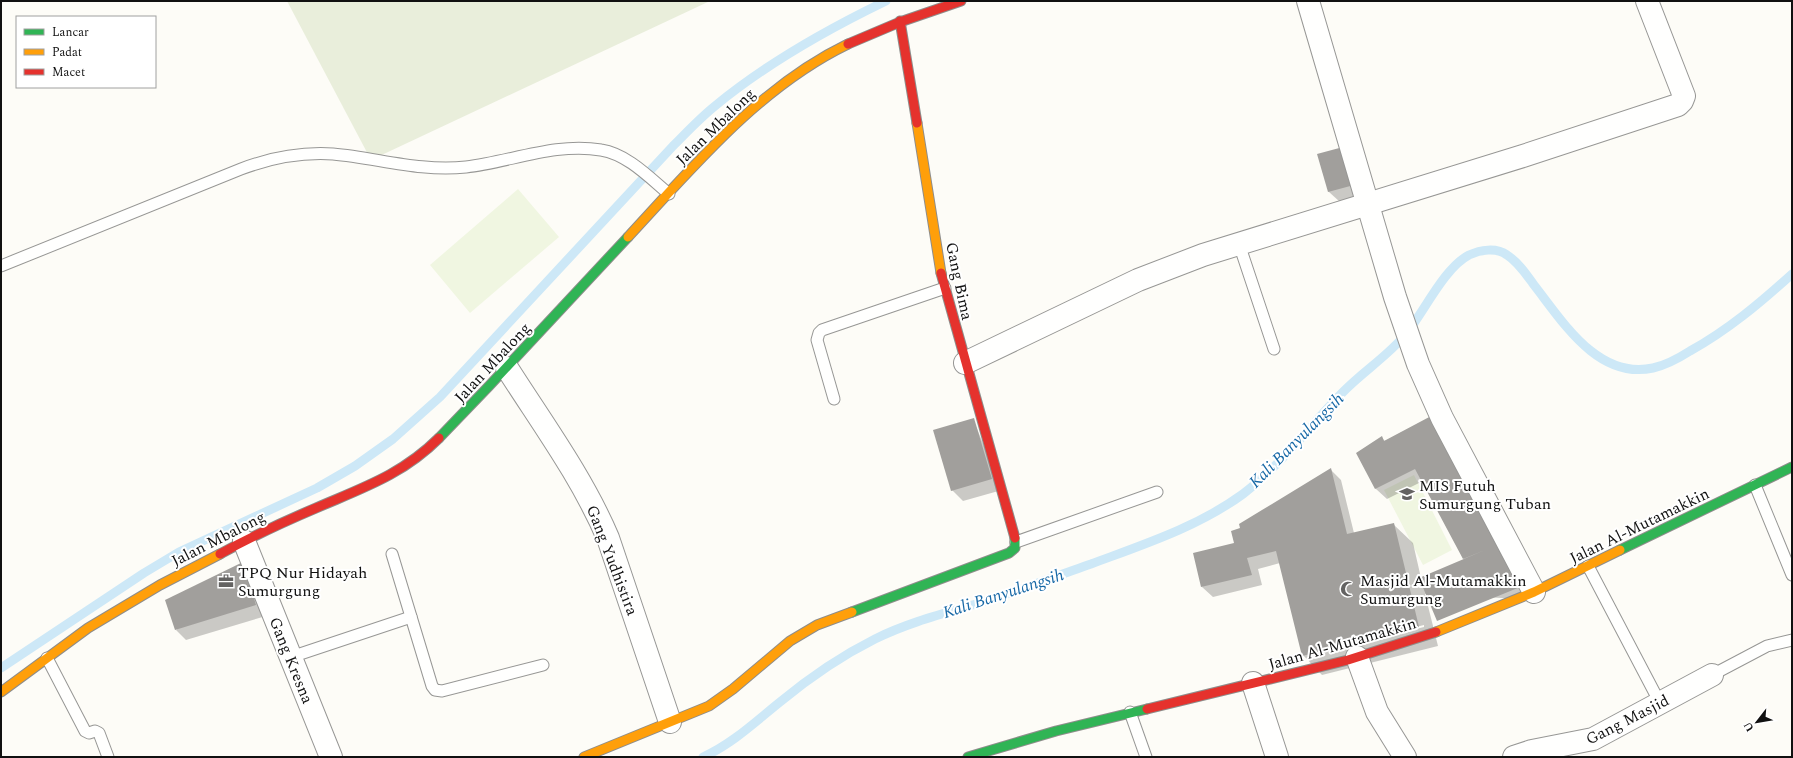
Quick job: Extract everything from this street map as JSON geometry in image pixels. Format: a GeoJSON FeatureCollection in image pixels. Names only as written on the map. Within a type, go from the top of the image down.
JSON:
{"type":"FeatureCollection","features":[{"type":"Feature","properties":{"kind":"street","name":"Jalan Mbalong"},"geometry":{"type":"LineString","coordinates":[[1,692],[88,628],[139,597],[244,541],[377,482],[405,467],[445,433],[734,126],[777,88],[826,56],[900,21],[961,1]]}},
{"type":"Feature","properties":{"kind":"street"},"geometry":{"type":"LineString","coordinates":[[1308,1],[1395,297],[1425,381],[1442,418],[1534,592]]}},
{"type":"Feature","properties":{"kind":"street"},"geometry":{"type":"LineString","coordinates":[[965,363],[1150,275],[1238,244],[1523,156],[1680,104],[1684,96],[1647,1]]}},
{"type":"Feature","properties":{"kind":"street","name":"Gang Bima"},"geometry":{"type":"LineString","coordinates":[[900,21],[945,288],[1016,542]]}},
{"type":"Feature","properties":{"kind":"street","name":"Gang Yudhistira"},"geometry":{"type":"LineString","coordinates":[[507,368],[585,490],[597,514],[608,538],[670,722]]}},
{"type":"Feature","properties":{"kind":"street","name":"Jalan Al-Mutamakkin"},"geometry":{"type":"LineString","coordinates":[[968,757],[984,755],[1056,731],[1357,657],[1434,633],[1534,592],[1792,468]]}},
{"type":"Feature","properties":{"kind":"street","name":"Gang Kresna"},"geometry":{"type":"LineString","coordinates":[[244,541],[331,757]]}},
{"type":"Feature","properties":{"kind":"street"},"geometry":{"type":"LineString","coordinates":[[584,757],[703,709],[717,701],[781,648],[804,632],[885,598],[1010,553],[1015,549],[1016,542]]}},
{"type":"Feature","properties":{"kind":"street"},"geometry":{"type":"LineString","coordinates":[[1357,657],[1377,712],[1405,757]]}},
{"type":"Feature","properties":{"kind":"street","name":"Gang Masjid"},"geometry":{"type":"LineString","coordinates":[[1514,757],[1532,751],[1593,739],[1712,675]]}},
{"type":"Feature","properties":{"kind":"street"},"geometry":{"type":"LineString","coordinates":[[1253,683],[1277,757]]}},
{"type":"Feature","properties":{"kind":"lane"},"geometry":{"type":"LineString","coordinates":[[1,266],[241,168],[291,156],[332,154],[404,166],[445,168],[465,167],[553,150],[583,148],[610,152],[622,157],[669,194]]}},
{"type":"Feature","properties":{"kind":"lane"},"geometry":{"type":"LineString","coordinates":[[1238,244],[1274,349]]}},
{"type":"Feature","properties":{"kind":"lane"},"geometry":{"type":"LineString","coordinates":[[834,399],[817,340],[819,333],[822,330],[945,288]]}},
{"type":"Feature","properties":{"kind":"lane"},"geometry":{"type":"LineString","coordinates":[[1755,486],[1792,575]]}},
{"type":"Feature","properties":{"kind":"lane"},"geometry":{"type":"LineString","coordinates":[[1016,542],[1157,492]]}},
{"type":"Feature","properties":{"kind":"lane"},"geometry":{"type":"LineString","coordinates":[[392,554],[432,686],[437,691],[544,665]]}},
{"type":"Feature","properties":{"kind":"lane"},"geometry":{"type":"LineString","coordinates":[[1588,566],[1660,703]]}},
{"type":"Feature","properties":{"kind":"lane"},"geometry":{"type":"LineString","coordinates":[[290,657],[411,617]]}},
{"type":"Feature","properties":{"kind":"lane"},"geometry":{"type":"LineString","coordinates":[[1712,675],[1767,646],[1792,640]]}},
{"type":"Feature","properties":{"kind":"lane"},"geometry":{"type":"LineString","coordinates":[[47,658],[85,731],[89,733],[95,731],[99,733],[108,757]]}},
{"type":"Feature","properties":{"kind":"lane"},"geometry":{"type":"LineString","coordinates":[[1130,712],[1146,757]]}},
{"type":"Feature","properties":{"kind":"green space"},"geometry":{"type":"Polygon","coordinates":[[[287,1],[710,1],[371,160],[287,1]]]}},
{"type":"Feature","properties":{"kind":"green space"},"geometry":{"type":"Polygon","coordinates":[[[518,189],[559,237],[470,313],[430,265],[518,189]]]}},
{"type":"Feature","properties":{"kind":"green space"},"geometry":{"type":"Polygon","coordinates":[[[1414,475],[1452,550],[1423,565],[1384,490],[1414,475]]]}},
{"type":"Feature","properties":{"kind":"building"},"geometry":{"type":"Polygon","coordinates":[[[1343,147],[1354,185],[1328,192],[1317,154],[1343,147]]]}},
{"type":"Feature","properties":{"kind":"building"},"geometry":{"type":"Polygon","coordinates":[[[1433,415],[1525,585],[1437,621],[1419,578],[1485,550],[1463,559],[1415,469],[1375,489],[1356,453],[1382,436],[1384,441],[1433,415]]]}},
{"type":"Feature","properties":{"kind":"building"},"geometry":{"type":"Polygon","coordinates":[[[974,418],[992,479],[951,491],[933,430],[974,418]]]}},
{"type":"Feature","properties":{"kind":"building","name":"Masjid Al-Mutamakkin Sumurgung"},"geometry":{"type":"Polygon","coordinates":[[[1331,468],[1347,534],[1394,523],[1419,627],[1302,656],[1276,551],[1247,558],[1252,575],[1201,587],[1193,553],[1234,543],[1231,531],[1240,528],[1239,524],[1331,468]]]}},
{"type":"Feature","properties":{"kind":"building","name":"TPQ Nur Hidayah Sumurgung"},"geometry":{"type":"Polygon","coordinates":[[[243,562],[256,605],[175,630],[165,600],[243,562]]]}},
{"type":"Feature","properties":{"kind":"waterway"},"geometry":{"type":"LineString","coordinates":[[1,668],[144,573],[179,552],[317,488],[355,466],[393,439],[440,397],[673,146],[704,115],[735,90],[798,48],[886,1]]}},
{"type":"Feature","properties":{"kind":"waterway","name":"Kali Banyulangsih"},"geometry":{"type":"LineString","coordinates":[[703,757],[734,739],[814,676],[850,653],[887,633],[938,615],[1005,595],[1150,542],[1189,526],[1226,506],[1257,483],[1270,471],[1342,393],[1399,342],[1413,325],[1435,291],[1451,270],[1469,255],[1488,250],[1503,252],[1522,268],[1557,315],[1584,345],[1599,357],[1615,365],[1633,369],[1653,368],[1663,365],[1677,359],[1704,343],[1743,316],[1792,274]]}},
{"type":"Feature","properties":{"kind":"traffic: fast"},"geometry":{"type":"LineString","coordinates":[[439,438],[628,237]]}},
{"type":"Feature","properties":{"kind":"traffic: fast"},"geometry":{"type":"LineString","coordinates":[[1620,550],[1792,467]]}},
{"type":"Feature","properties":{"kind":"traffic: fast"},"geometry":{"type":"LineString","coordinates":[[852,612],[1009,553],[1015,548],[1015,538]]}},
{"type":"Feature","properties":{"kind":"traffic: fast"},"geometry":{"type":"LineString","coordinates":[[968,757],[1056,731],[1147,709]]}},
{"type":"Feature","properties":{"kind":"traffic: slow"},"geometry":{"type":"LineString","coordinates":[[628,237],[703,156],[757,105],[785,82],[848,44]]}},
{"type":"Feature","properties":{"kind":"traffic: slow"},"geometry":{"type":"LineString","coordinates":[[917,123],[941,273]]}},
{"type":"Feature","properties":{"kind":"traffic: slow"},"geometry":{"type":"LineString","coordinates":[[1436,632],[1534,592],[1620,550]]}},
{"type":"Feature","properties":{"kind":"traffic: slow"},"geometry":{"type":"LineString","coordinates":[[1,692],[88,628],[160,585],[220,554]]}},
{"type":"Feature","properties":{"kind":"traffic: slow"},"geometry":{"type":"LineString","coordinates":[[584,757],[709,706],[733,689],[790,641],[817,625],[852,612]]}},
{"type":"Feature","properties":{"kind":"traffic: jam"},"geometry":{"type":"LineString","coordinates":[[848,44],[900,22],[961,1]]}},
{"type":"Feature","properties":{"kind":"traffic: jam"},"geometry":{"type":"LineString","coordinates":[[900,21],[917,123]]}},
{"type":"Feature","properties":{"kind":"traffic: jam"},"geometry":{"type":"LineString","coordinates":[[941,273],[1015,538]]}},
{"type":"Feature","properties":{"kind":"traffic: jam"},"geometry":{"type":"LineString","coordinates":[[220,554],[279,524],[381,479],[411,462],[439,438]]}},
{"type":"Feature","properties":{"kind":"traffic: jam"},"geometry":{"type":"LineString","coordinates":[[1147,709],[1348,660],[1436,632]]}},
{"type":"Feature","properties":{"kind":"place","name":"MIS Futuh Sumurgung Tuban"},"geometry":{"type":"Point","coordinates":[1407,494]}},
{"type":"Feature","properties":{"kind":"place","name":"TPQ Nur Hidayah Sumurgung"},"geometry":{"type":"Point","coordinates":[226,581]}},
{"type":"Feature","properties":{"kind":"place","name":"Masjid Al-Mutamakkin Sumurgung"},"geometry":{"type":"Point","coordinates":[1348,589]}}]}
